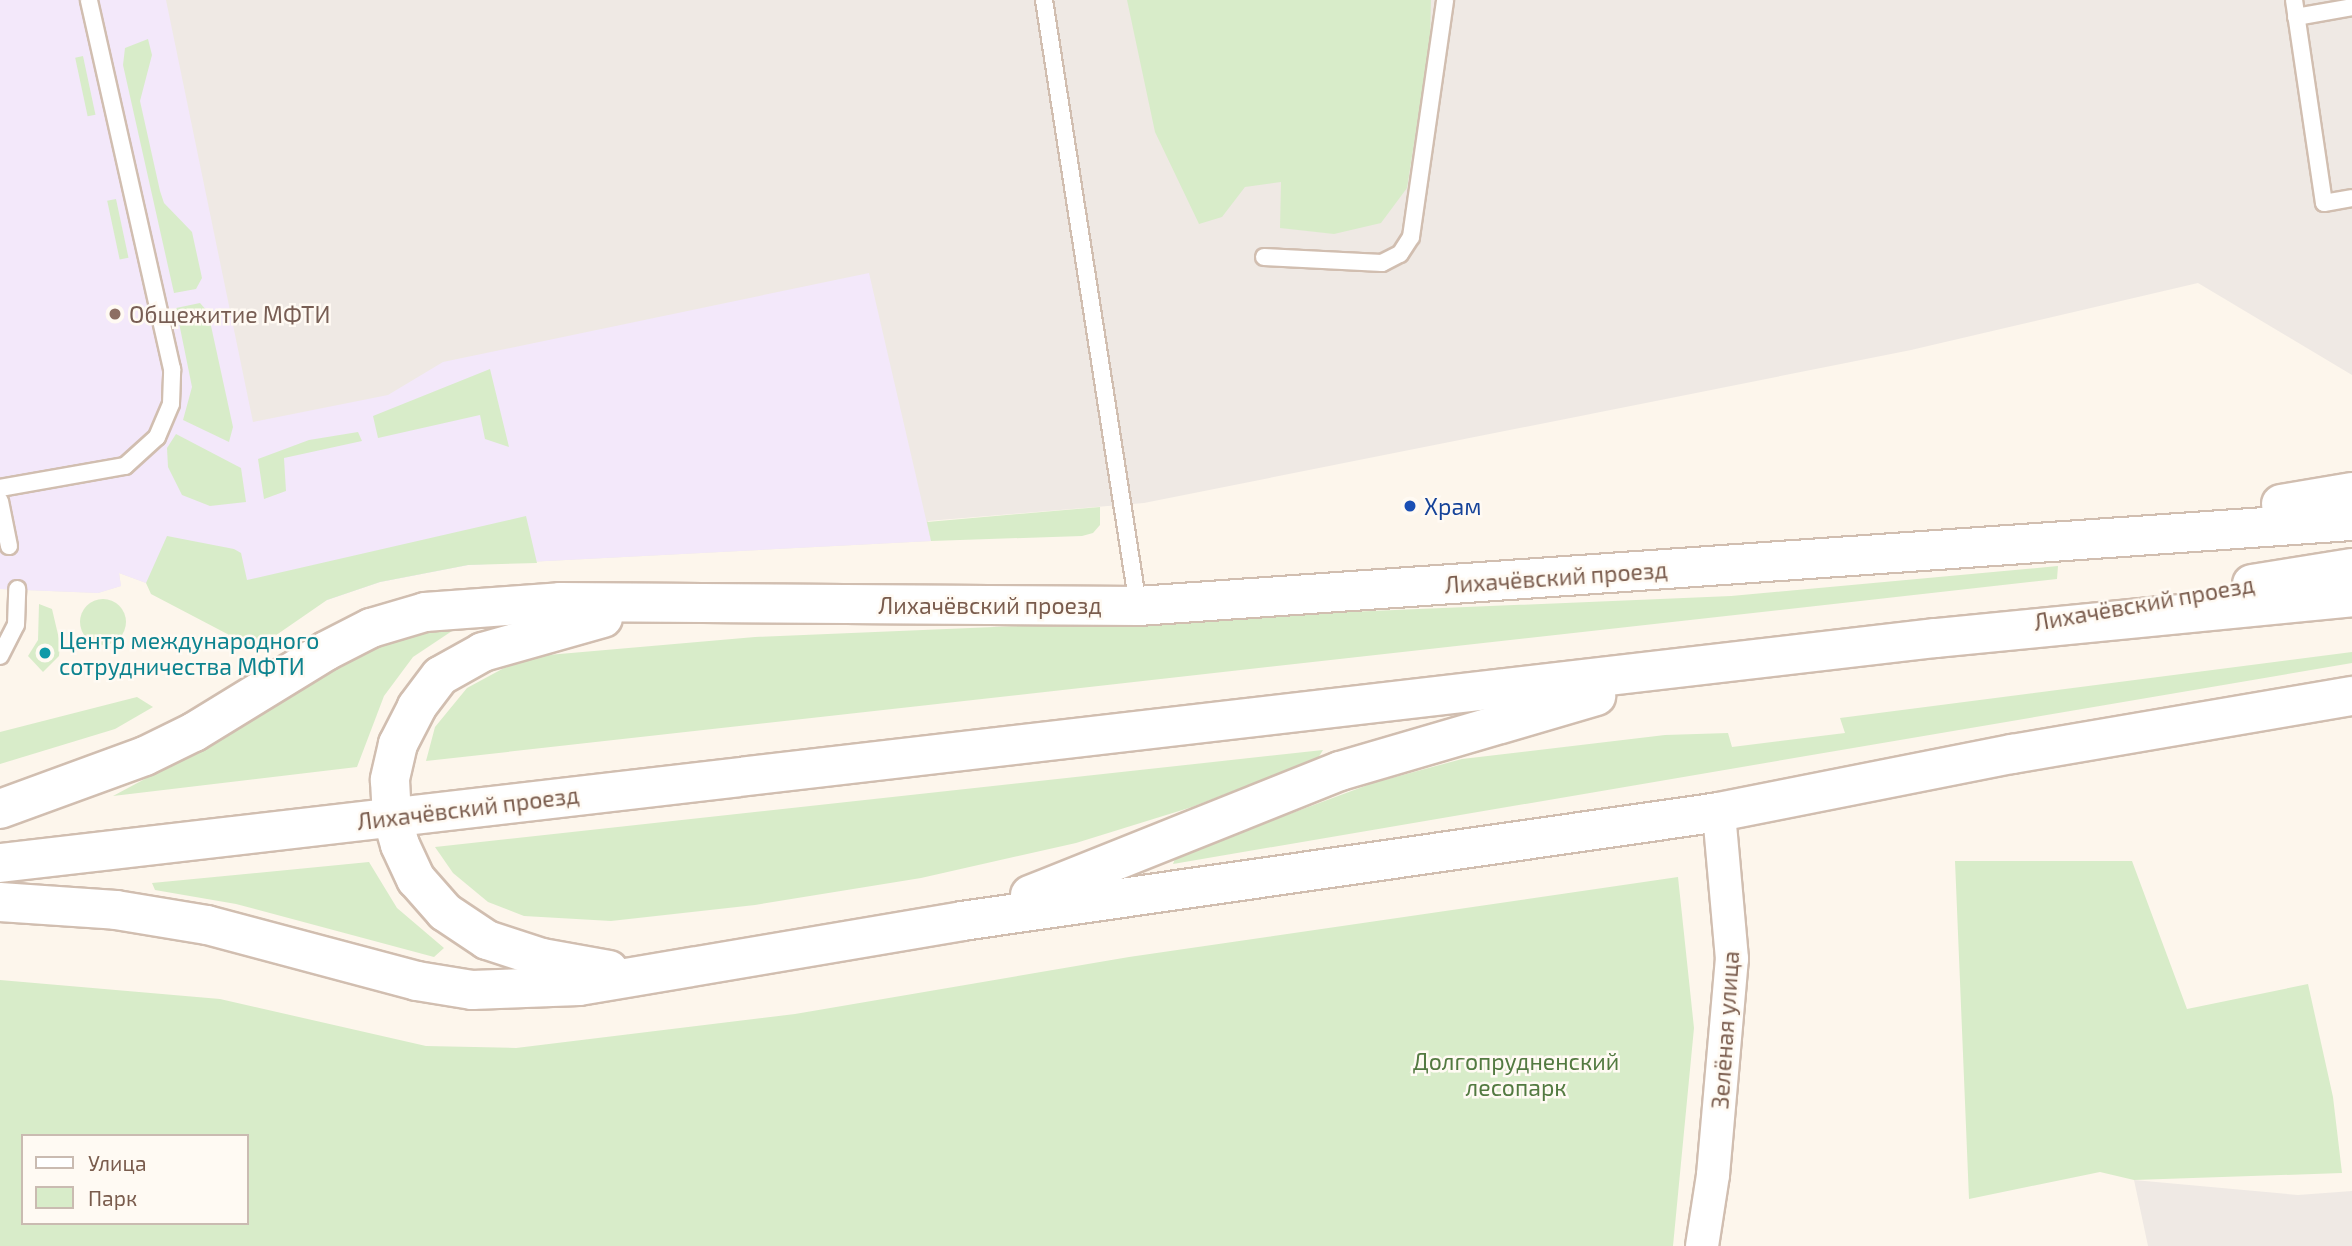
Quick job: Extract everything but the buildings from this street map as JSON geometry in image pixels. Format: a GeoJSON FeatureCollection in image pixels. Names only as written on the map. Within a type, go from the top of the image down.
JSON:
{"type":"FeatureCollection","features":[{"type":"Feature","properties":{"kind":"main road","name":"Лихачёвский проезд"},"geometry":{"type":"LineString","coordinates":[[2024,544],[2352,492]]}},
{"type":"Feature","properties":{"kind":"main road","name":"Лихачёвский проезд"},"geometry":{"type":"LineString","coordinates":[[0,809],[145,756],[371,628],[425,612],[493,605],[670,603],[1138,606],[2352,521]]}},
{"type":"Feature","properties":{"kind":"main road","name":"Лихачёвский проезд"},"geometry":{"type":"LineString","coordinates":[[1936,638],[2352,568]]}},
{"type":"Feature","properties":{"kind":"main road","name":"Лихачёвский проезд"},"geometry":{"type":"LineString","coordinates":[[0,863],[1936,638],[2352,597]]}},
{"type":"Feature","properties":{"kind":"main road"},"geometry":{"type":"LineString","coordinates":[[635,975],[542,958],[487,940],[445,912],[416,879],[392,817],[390,780],[398,744],[417,707],[440,676],[483,652],[540,632],[670,603]]}},
{"type":"Feature","properties":{"kind":"main road"},"geometry":{"type":"LineString","coordinates":[[962,921],[1340,771],[1695,667]]}},
{"type":"Feature","properties":{"kind":"main road"},"geometry":{"type":"LineString","coordinates":[[0,902],[116,910],[207,925],[416,981],[472,990],[579,986],[962,921],[1718,812],[2012,754],[2352,696]]}},
{"type":"Feature","properties":{"kind":"street","name":"Зелёная улица"},"geometry":{"type":"LineString","coordinates":[[1702,1246],[1717,1136],[1732,959],[1718,812]]}},
{"type":"Feature","properties":{"kind":"lane"},"geometry":{"type":"LineString","coordinates":[[0,488],[125,466],[158,437],[171,404],[172,369],[89,0]]}},
{"type":"Feature","properties":{"kind":"lane"},"geometry":{"type":"LineString","coordinates":[[1044,0],[1138,606]]}},
{"type":"Feature","properties":{"kind":"lane"},"geometry":{"type":"LineString","coordinates":[[1264,257],[1382,264],[1399,254],[1411,237],[1445,0]]}},
{"type":"Feature","properties":{"kind":"lane"},"geometry":{"type":"LineString","coordinates":[[2294,0],[2324,203],[2352,198]]}},
{"type":"Feature","properties":{"kind":"lane"},"geometry":{"type":"LineString","coordinates":[[2297,17],[2352,7]]}},
{"type":"Feature","properties":{"kind":"lane"},"geometry":{"type":"LineString","coordinates":[[0,501],[9,546]]}},
{"type":"Feature","properties":{"kind":"lane"},"geometry":{"type":"LineString","coordinates":[[0,656],[16,625],[17,589]]}},
{"type":"Feature","properties":{"kind":"shaded area"},"geometry":{"type":"Polygon","coordinates":[[[0,0],[2352,0],[2352,375],[2198,283],[1911,350],[1144,503],[928,521],[931,541],[468,565],[380,582],[327,600],[165,590],[119,573],[121,586],[98,593],[0,589],[0,0]]]}},
{"type":"Feature","properties":{"kind":"shaded area","name":"Общежитие МФТИ"},"geometry":{"type":"Polygon","coordinates":[[[0,0],[166,0],[253,422],[388,395],[443,362],[869,273],[931,541],[468,565],[380,582],[327,600],[257,638],[165,590],[119,573],[121,586],[98,593],[0,589],[0,0]]]}},
{"type":"Feature","properties":{"kind":"shaded area"},"geometry":{"type":"Polygon","coordinates":[[[2134,1180],[2298,1195],[2352,1191],[2352,1246],[2148,1246],[2134,1180]]]}},
{"type":"Feature","properties":{"kind":"green space"},"geometry":{"type":"Polygon","coordinates":[[[1127,0],[1431,0],[1430,41],[1407,188],[1381,223],[1334,234],[1280,228],[1281,182],[1245,187],[1222,217],[1199,224],[1155,132],[1127,0]]]}},
{"type":"Feature","properties":{"kind":"green space"},"geometry":{"type":"Polygon","coordinates":[[[148,39],[152,55],[140,101],[160,191],[164,203],[192,232],[202,278],[196,289],[174,293],[123,65],[125,48],[148,39]]]}},
{"type":"Feature","properties":{"kind":"green space"},"geometry":{"type":"Polygon","coordinates":[[[83,56],[95,115],[88,116],[75,58],[83,56]]]}},
{"type":"Feature","properties":{"kind":"green space"},"geometry":{"type":"Polygon","coordinates":[[[116,199],[128,258],[120,260],[107,201],[116,199]]]}},
{"type":"Feature","properties":{"kind":"green space"},"geometry":{"type":"Polygon","coordinates":[[[200,303],[208,312],[233,427],[229,442],[183,420],[192,387],[176,308],[200,303]]]}},
{"type":"Feature","properties":{"kind":"green space"},"geometry":{"type":"Polygon","coordinates":[[[490,369],[509,447],[485,439],[480,415],[378,438],[373,416],[490,369]]]}},
{"type":"Feature","properties":{"kind":"green space"},"geometry":{"type":"Polygon","coordinates":[[[358,432],[362,441],[284,458],[286,491],[264,499],[258,459],[309,440],[358,432]]]}},
{"type":"Feature","properties":{"kind":"green space"},"geometry":{"type":"Polygon","coordinates":[[[176,434],[241,468],[246,502],[210,506],[182,495],[168,467],[167,448],[176,434]]]}},
{"type":"Feature","properties":{"kind":"green space"},"geometry":{"type":"Polygon","coordinates":[[[1100,507],[1100,525],[1093,533],[1082,536],[931,541],[927,522],[1100,507]]]}},
{"type":"Feature","properties":{"kind":"green space"},"geometry":{"type":"Polygon","coordinates":[[[526,516],[537,563],[468,565],[380,582],[327,600],[256,649],[151,594],[146,583],[167,536],[234,549],[241,553],[247,580],[526,516]]]}},
{"type":"Feature","properties":{"kind":"green space"},"geometry":{"type":"Polygon","coordinates":[[[2058,566],[2057,579],[426,761],[435,727],[467,688],[504,668],[548,655],[755,637],[1731,596],[2058,566]]]}},
{"type":"Feature","properties":{"kind":"green space"},"geometry":{"type":"Polygon","coordinates":[[[103,599],[119,606],[126,622],[119,638],[103,645],[87,638],[80,622],[87,606],[103,599]]]}},
{"type":"Feature","properties":{"kind":"green space"},"geometry":{"type":"Polygon","coordinates":[[[39,604],[52,609],[60,643],[59,656],[43,672],[28,656],[38,640],[39,604]]]}},
{"type":"Feature","properties":{"kind":"green space"},"geometry":{"type":"Polygon","coordinates":[[[467,621],[413,657],[384,696],[357,767],[113,796],[227,735],[335,664],[381,643],[467,621]]]}},
{"type":"Feature","properties":{"kind":"green space"},"geometry":{"type":"Polygon","coordinates":[[[2352,652],[2352,663],[1173,864],[1176,856],[1373,783],[1462,759],[1665,735],[1728,733],[1732,747],[1845,733],[1840,718],[2352,652]]]}},
{"type":"Feature","properties":{"kind":"green space"},"geometry":{"type":"Polygon","coordinates":[[[137,697],[153,707],[115,729],[0,764],[0,732],[137,697]]]}},
{"type":"Feature","properties":{"kind":"green space"},"geometry":{"type":"Polygon","coordinates":[[[1323,750],[1318,758],[1192,807],[1076,843],[921,878],[755,905],[611,921],[524,916],[488,902],[453,873],[435,847],[1323,750]]]}},
{"type":"Feature","properties":{"kind":"green space"},"geometry":{"type":"Polygon","coordinates":[[[1955,861],[2132,861],[2187,1009],[2308,984],[2333,1097],[2342,1173],[2134,1180],[2100,1172],[1969,1199],[1955,861]]]}},
{"type":"Feature","properties":{"kind":"green space"},"geometry":{"type":"Polygon","coordinates":[[[369,862],[397,908],[444,948],[434,957],[236,904],[155,890],[152,883],[369,862]]]}},
{"type":"Feature","properties":{"kind":"green space","name":"Долгопрудненский лесопарк"},"geometry":{"type":"Polygon","coordinates":[[[1678,877],[1694,1028],[1673,1246],[0,1246],[0,980],[220,999],[426,1046],[516,1048],[795,1014],[1129,957],[1678,877]]]}},
{"type":"Feature","properties":{"kind":"place","name":"Общежитие МФТИ"},"geometry":{"type":"Point","coordinates":[115,314]}},
{"type":"Feature","properties":{"kind":"place","name":"Храм"},"geometry":{"type":"Point","coordinates":[1410,506]}},
{"type":"Feature","properties":{"kind":"place","name":"Центр международного сотрудничества МФТИ"},"geometry":{"type":"Point","coordinates":[45,653]}}]}
